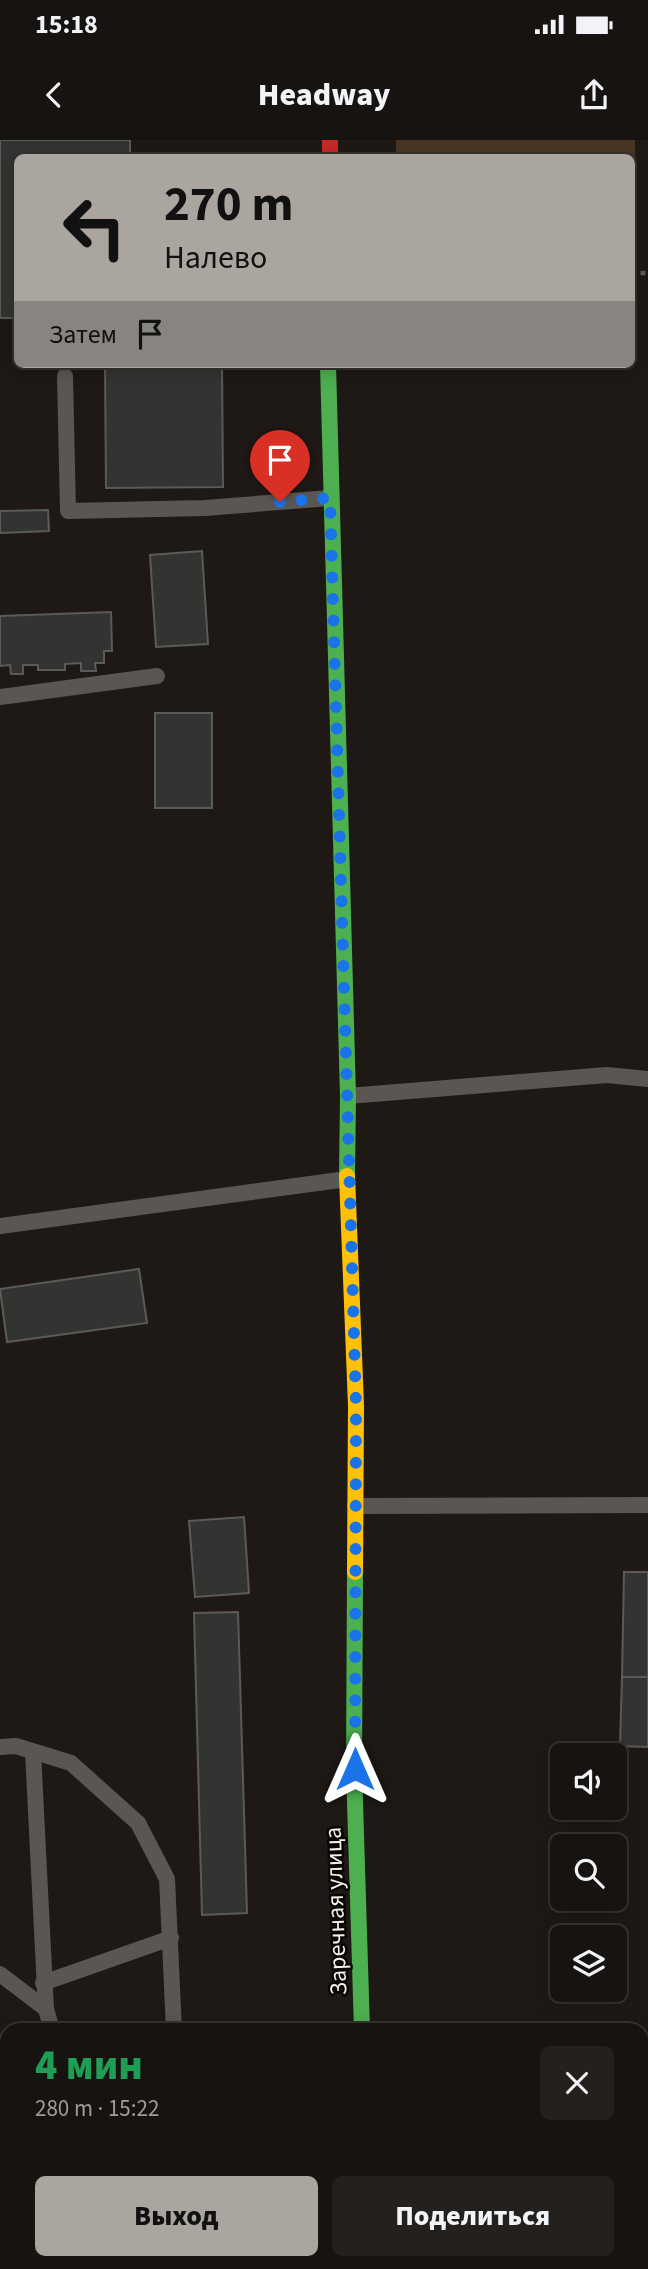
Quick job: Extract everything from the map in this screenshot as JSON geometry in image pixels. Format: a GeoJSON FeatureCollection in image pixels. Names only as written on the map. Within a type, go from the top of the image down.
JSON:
{"type":"FeatureCollection","features":[{"type":"Feature","properties":{"kind":"street","name":"Заречная улица"},"geometry":{"type":"LineString","coordinates":[[328,368],[348,1096],[347,1179],[356,1406],[355,1769],[362,2023]]}},
{"type":"Feature","properties":{"kind":"lane"},"geometry":{"type":"LineString","coordinates":[[65,376],[68,511],[205,508],[330,498]]}},
{"type":"Feature","properties":{"kind":"lane"},"geometry":{"type":"LineString","coordinates":[[0,697],[158,676]]}},
{"type":"Feature","properties":{"kind":"lane"},"geometry":{"type":"LineString","coordinates":[[348,1096],[607,1075],[648,1079]]}},
{"type":"Feature","properties":{"kind":"lane"},"geometry":{"type":"LineString","coordinates":[[0,1226],[347,1179]]}},
{"type":"Feature","properties":{"kind":"lane"},"geometry":{"type":"LineString","coordinates":[[355,1506],[648,1505]]}},
{"type":"Feature","properties":{"kind":"lane"},"geometry":{"type":"LineString","coordinates":[[0,1747],[16,1746],[71,1763],[138,1823],[167,1879],[174,2023]]}},
{"type":"Feature","properties":{"kind":"lane"},"geometry":{"type":"LineString","coordinates":[[33,1752],[43,1983],[50,2023]]}},
{"type":"Feature","properties":{"kind":"lane"},"geometry":{"type":"LineString","coordinates":[[43,1983],[171,1938]]}},
{"type":"Feature","properties":{"kind":"lane"},"geometry":{"type":"LineString","coordinates":[[0,1974],[46,2008]]}},
{"type":"Feature","properties":{"kind":"shaded area"},"geometry":{"type":"Polygon","coordinates":[[[396,140],[635,140],[637,259],[635,154],[396,154],[396,140]]]}},
{"type":"Feature","properties":{"kind":"building"},"geometry":{"type":"Polygon","coordinates":[[[0,140],[130,140],[130,154],[14,154],[14,318],[0,318],[0,140]]]}},
{"type":"Feature","properties":{"kind":"building"},"geometry":{"type":"Polygon","coordinates":[[[105,368],[222,368],[223,487],[106,488],[105,368]]]}},
{"type":"Feature","properties":{"kind":"building"},"geometry":{"type":"Polygon","coordinates":[[[48,510],[49,531],[0,533],[0,511],[48,510]]]}},
{"type":"Feature","properties":{"kind":"building"},"geometry":{"type":"Polygon","coordinates":[[[202,551],[208,644],[156,647],[150,555],[202,551]]]}},
{"type":"Feature","properties":{"kind":"building"},"geometry":{"type":"Polygon","coordinates":[[[111,612],[112,651],[104,651],[104,663],[95,663],[96,671],[81,671],[81,663],[65,664],[65,670],[38,670],[38,665],[23,665],[23,674],[11,674],[10,665],[0,666],[0,616],[111,612]]]}},
{"type":"Feature","properties":{"kind":"building"},"geometry":{"type":"Polygon","coordinates":[[[155,713],[212,713],[212,808],[155,808],[155,713]]]}},
{"type":"Feature","properties":{"kind":"building"},"geometry":{"type":"Polygon","coordinates":[[[139,1269],[147,1323],[7,1342],[0,1289],[139,1269]]]}},
{"type":"Feature","properties":{"kind":"building"},"geometry":{"type":"Polygon","coordinates":[[[244,1517],[249,1593],[195,1597],[189,1521],[244,1517]]]}},
{"type":"Feature","properties":{"kind":"building"},"geometry":{"type":"Polygon","coordinates":[[[624,1572],[648,1572],[648,1677],[622,1677],[624,1572]]]}},
{"type":"Feature","properties":{"kind":"building"},"geometry":{"type":"Polygon","coordinates":[[[238,1612],[247,1913],[202,1915],[194,1613],[238,1612]]]}},
{"type":"Feature","properties":{"kind":"building"},"geometry":{"type":"Polygon","coordinates":[[[622,1677],[648,1677],[648,1747],[627,1746],[627,1743],[620,1743],[622,1677]]]}},
{"type":"Feature","properties":{"kind":"traffic: fast"},"geometry":{"type":"LineString","coordinates":[[328,368],[348,1096],[347,1176]]}},
{"type":"Feature","properties":{"kind":"traffic: fast"},"geometry":{"type":"LineString","coordinates":[[355,1572],[354,1769],[362,2023]]}},
{"type":"Feature","properties":{"kind":"traffic: slow"},"geometry":{"type":"LineString","coordinates":[[347,1176],[356,1406],[355,1572]]}},
{"type":"Feature","properties":{"kind":"traffic: jam"},"geometry":{"type":"LineString","coordinates":[[330,140],[330,154]]}},
{"type":"Feature","properties":{"kind":"route"},"geometry":{"type":"LineString","coordinates":[[280,502],[330,498],[348,1068],[347,1179],[356,1406],[355,1769]]}}]}
